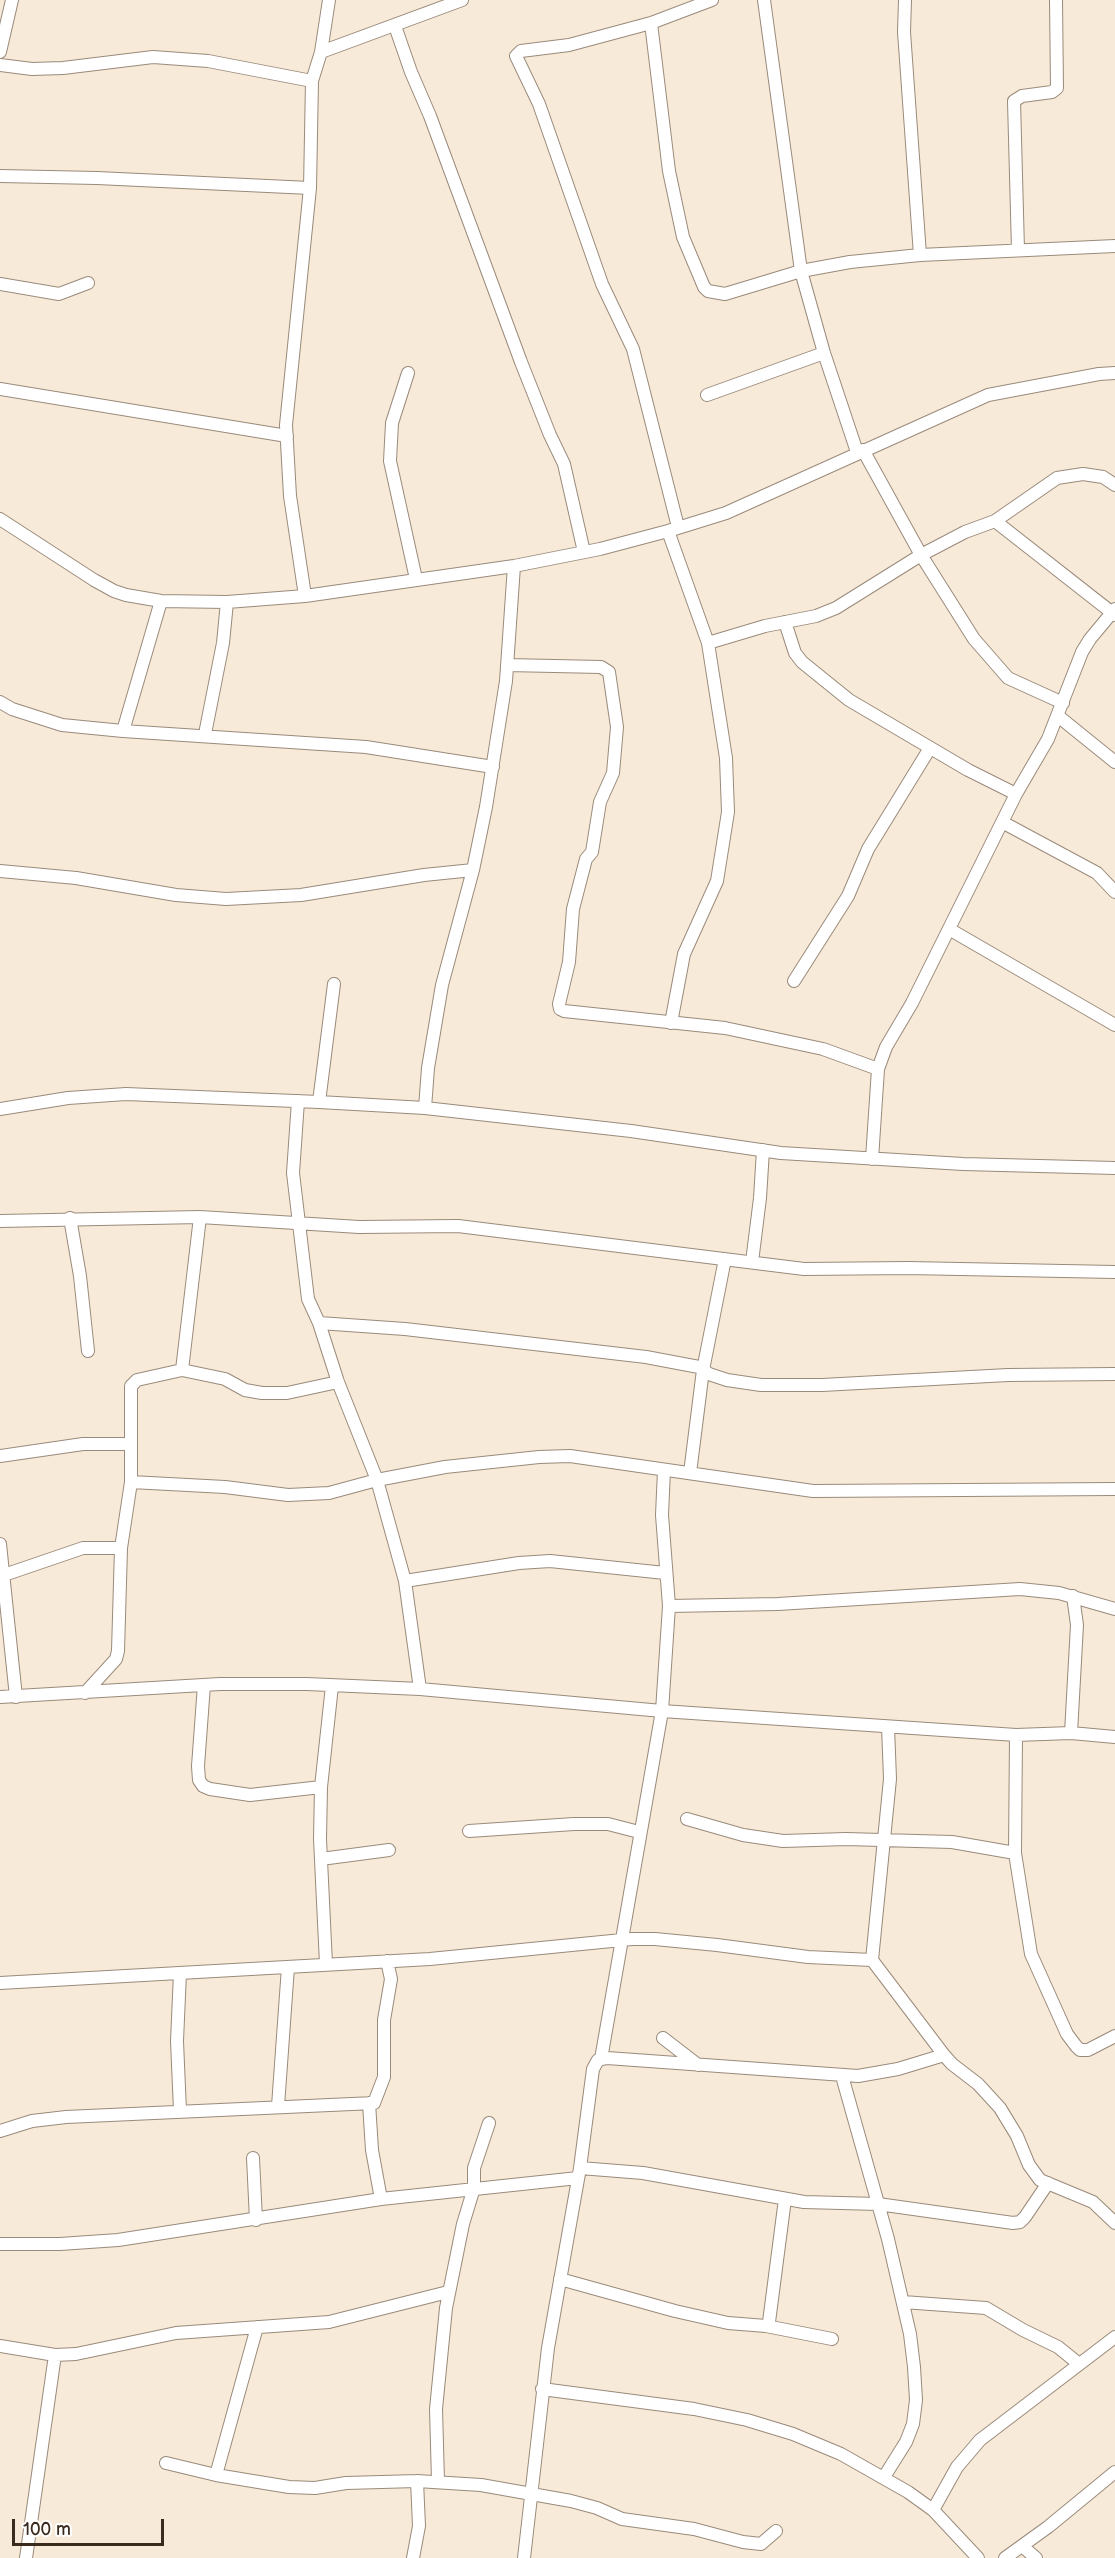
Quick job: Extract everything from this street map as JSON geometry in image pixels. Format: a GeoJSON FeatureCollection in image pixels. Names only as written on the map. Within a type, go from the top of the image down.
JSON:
{"type":"FeatureCollection","features":[{"type":"Feature","properties":{"kind":"street"},"geometry":{"type":"LineString","coordinates":[[0,52],[12,0]]}},
{"type":"Feature","properties":{"kind":"street"},"geometry":{"type":"LineString","coordinates":[[305,596],[290,496],[287,436],[292,360],[310,188],[312,81],[321,52],[329,0]]}},
{"type":"Feature","properties":{"kind":"street"},"geometry":{"type":"LineString","coordinates":[[321,52],[462,0]]}},
{"type":"Feature","properties":{"kind":"street"},"geometry":{"type":"LineString","coordinates":[[672,1023],[684,954],[717,881],[728,812],[726,758],[708,643],[673,529],[633,349],[602,284],[588,238],[539,104],[516,60],[521,51],[569,45],[651,23],[712,0]]}},
{"type":"Feature","properties":{"kind":"street"},"geometry":{"type":"LineString","coordinates":[[764,0],[801,271],[824,354],[860,451],[974,639],[1008,678],[1063,703]]}},
{"type":"Feature","properties":{"kind":"street"},"geometry":{"type":"LineString","coordinates":[[905,0],[904,32],[920,255]]}},
{"type":"Feature","properties":{"kind":"street"},"geometry":{"type":"LineString","coordinates":[[1018,250],[1014,101],[1022,96],[1052,92],[1057,88],[1056,0]]}},
{"type":"Feature","properties":{"kind":"street"},"geometry":{"type":"LineString","coordinates":[[651,23],[669,171],[683,237],[704,287],[715,294],[725,294],[801,271],[850,262],[920,255],[1115,246]]}},
{"type":"Feature","properties":{"kind":"street"},"geometry":{"type":"LineString","coordinates":[[395,26],[525,372],[564,465],[584,552]]}},
{"type":"Feature","properties":{"kind":"street"},"geometry":{"type":"LineString","coordinates":[[0,64],[32,69],[63,68],[153,57],[208,61],[312,81]]}},
{"type":"Feature","properties":{"kind":"street"},"geometry":{"type":"LineString","coordinates":[[0,176],[310,188]]}},
{"type":"Feature","properties":{"kind":"street"},"geometry":{"type":"LineString","coordinates":[[0,284],[59,294],[88,283]]}},
{"type":"Feature","properties":{"kind":"street"},"geometry":{"type":"LineString","coordinates":[[707,395],[824,354]]}},
{"type":"Feature","properties":{"kind":"street"},"geometry":{"type":"LineString","coordinates":[[408,373],[392,423],[390,461],[416,579]]}},
{"type":"Feature","properties":{"kind":"street"},"geometry":{"type":"LineString","coordinates":[[0,519],[114,591],[161,601],[227,602],[305,596],[514,566],[584,552],[673,529],[726,513],[988,395],[1098,374],[1115,374]]}},
{"type":"Feature","properties":{"kind":"street"},"geometry":{"type":"LineString","coordinates":[[0,389],[287,436]]}},
{"type":"Feature","properties":{"kind":"street"},"geometry":{"type":"LineString","coordinates":[[708,643],[816,616],[836,608],[921,555],[965,532],[995,521],[1057,478],[1083,474],[1103,477],[1115,485]]}},
{"type":"Feature","properties":{"kind":"street"},"geometry":{"type":"LineString","coordinates":[[872,1159],[878,1069],[886,1047],[912,1003],[1016,794],[1048,739],[1082,652],[1114,612],[995,521]]}},
{"type":"Feature","properties":{"kind":"street"},"geometry":{"type":"LineString","coordinates":[[425,1108],[428,1068],[442,984],[473,870],[493,767],[507,665],[514,566]]}},
{"type":"Feature","properties":{"kind":"street"},"geometry":{"type":"LineString","coordinates":[[123,731],[161,601]]}},
{"type":"Feature","properties":{"kind":"street"},"geometry":{"type":"LineString","coordinates":[[205,734],[223,642],[227,602]]}},
{"type":"Feature","properties":{"kind":"street"},"geometry":{"type":"LineString","coordinates":[[785,622],[795,653],[810,671],[849,700],[968,771],[1016,794]]}},
{"type":"Feature","properties":{"kind":"street"},"geometry":{"type":"LineString","coordinates":[[507,665],[601,667],[609,672],[617,727],[613,773],[600,802],[592,852],[586,859],[573,909],[569,962],[559,1007],[564,1011],[725,1028],[823,1049],[878,1069]]}},
{"type":"Feature","properties":{"kind":"street"},"geometry":{"type":"LineString","coordinates":[[0,702],[12,709],[62,725],[366,747],[493,767]]}},
{"type":"Feature","properties":{"kind":"street"},"geometry":{"type":"LineString","coordinates":[[1058,716],[1115,762]]}},
{"type":"Feature","properties":{"kind":"street"},"geometry":{"type":"LineString","coordinates":[[794,981],[848,896],[868,849],[930,748]]}},
{"type":"Feature","properties":{"kind":"street"},"geometry":{"type":"LineString","coordinates":[[1002,822],[1097,873],[1115,892]]}},
{"type":"Feature","properties":{"kind":"street"},"geometry":{"type":"LineString","coordinates":[[0,871],[76,878],[176,895],[226,899],[301,895],[424,875],[473,870]]}},
{"type":"Feature","properties":{"kind":"street"},"geometry":{"type":"LineString","coordinates":[[949,928],[1115,1025]]}},
{"type":"Feature","properties":{"kind":"street"},"geometry":{"type":"LineString","coordinates":[[319,1102],[334,984]]}},
{"type":"Feature","properties":{"kind":"street"},"geometry":{"type":"LineString","coordinates":[[0,1109],[68,1098],[126,1095],[319,1102],[425,1108],[631,1131],[763,1150],[963,1164],[1115,1168]]}},
{"type":"Feature","properties":{"kind":"street"},"geometry":{"type":"LineString","coordinates":[[298,1101],[293,1173],[308,1299],[377,1480],[405,1581],[420,1689]]}},
{"type":"Feature","properties":{"kind":"street"},"geometry":{"type":"LineString","coordinates":[[752,1262],[763,1150]]}},
{"type":"Feature","properties":{"kind":"street"},"geometry":{"type":"LineString","coordinates":[[182,1370],[200,1217]]}},
{"type":"Feature","properties":{"kind":"street"},"geometry":{"type":"LineString","coordinates":[[0,1221],[200,1217],[359,1227],[458,1226],[804,1269],[887,1268],[1115,1272]]}},
{"type":"Feature","properties":{"kind":"street"},"geometry":{"type":"LineString","coordinates":[[70,1218],[81,1276],[88,1351]]}},
{"type":"Feature","properties":{"kind":"street"},"geometry":{"type":"LineString","coordinates":[[690,1473],[704,1370],[725,1259]]}},
{"type":"Feature","properties":{"kind":"street"},"geometry":{"type":"LineString","coordinates":[[319,1323],[405,1329],[634,1356],[699,1367],[727,1380],[761,1385],[822,1385],[1008,1375],[1115,1374]]}},
{"type":"Feature","properties":{"kind":"street"},"geometry":{"type":"LineString","coordinates":[[86,1693],[116,1659],[118,1651],[121,1548],[131,1482],[133,1382],[182,1370],[225,1379],[245,1390],[262,1393],[287,1393],[338,1382]]}},
{"type":"Feature","properties":{"kind":"street"},"geometry":{"type":"LineString","coordinates":[[0,1456],[83,1444],[130,1444]]}},
{"type":"Feature","properties":{"kind":"street"},"geometry":{"type":"LineString","coordinates":[[131,1482],[225,1487],[288,1495],[329,1493],[377,1480],[445,1467],[539,1457],[582,1457],[813,1491],[1115,1489]]}},
{"type":"Feature","properties":{"kind":"street"},"geometry":{"type":"LineString","coordinates":[[524,2558],[542,2389],[579,2173],[593,2068],[601,2059],[662,1711],[669,1606],[662,1515],[664,1470]]}},
{"type":"Feature","properties":{"kind":"street"},"geometry":{"type":"LineString","coordinates":[[0,1544],[15,1697]]}},
{"type":"Feature","properties":{"kind":"street"},"geometry":{"type":"LineString","coordinates":[[4,1575],[83,1548],[121,1548]]}},
{"type":"Feature","properties":{"kind":"street"},"geometry":{"type":"LineString","coordinates":[[405,1581],[519,1563],[550,1561],[665,1573]]}},
{"type":"Feature","properties":{"kind":"street"},"geometry":{"type":"LineString","coordinates":[[669,1606],[778,1604],[1020,1589],[1073,1596],[1115,1610]]}},
{"type":"Feature","properties":{"kind":"street"},"geometry":{"type":"LineString","coordinates":[[1071,1733],[1077,1625],[1073,1596]]}},
{"type":"Feature","properties":{"kind":"street"},"geometry":{"type":"LineString","coordinates":[[0,1697],[204,1685],[307,1684],[420,1689],[662,1711],[1017,1736],[1071,1733],[1115,1737]]}},
{"type":"Feature","properties":{"kind":"street"},"geometry":{"type":"LineString","coordinates":[[204,1685],[198,1766],[200,1784],[210,1789],[250,1795],[321,1787]]}},
{"type":"Feature","properties":{"kind":"street"},"geometry":{"type":"LineString","coordinates":[[326,1964],[321,1859],[321,1787],[332,1686]]}},
{"type":"Feature","properties":{"kind":"street"},"geometry":{"type":"LineString","coordinates":[[888,1727],[890,1779],[872,1960],[944,2055],[978,2084],[1000,2108],[1017,2136],[1029,2165],[1040,2180],[1093,2202],[1115,2223]]}},
{"type":"Feature","properties":{"kind":"street"},"geometry":{"type":"LineString","coordinates":[[1017,1736],[1015,1853],[1031,1954],[1067,2034],[1076,2046],[1084,2050],[1115,2036]]}},
{"type":"Feature","properties":{"kind":"street"},"geometry":{"type":"LineString","coordinates":[[687,1819],[742,1835],[783,1840],[883,1839],[952,1842],[1015,1853]]}},
{"type":"Feature","properties":{"kind":"street"},"geometry":{"type":"LineString","coordinates":[[468,1831],[608,1824],[639,1833]]}},
{"type":"Feature","properties":{"kind":"street"},"geometry":{"type":"LineString","coordinates":[[321,1859],[389,1850]]}},
{"type":"Feature","properties":{"kind":"street"},"geometry":{"type":"LineString","coordinates":[[0,1983],[387,1961],[595,1941],[655,1939],[808,1957],[872,1960]]}},
{"type":"Feature","properties":{"kind":"street"},"geometry":{"type":"LineString","coordinates":[[0,2131],[32,2121],[66,2116],[374,2103],[384,2077],[384,2020],[391,1979],[387,1961]]}},
{"type":"Feature","properties":{"kind":"street"},"geometry":{"type":"LineString","coordinates":[[278,2106],[288,1967]]}},
{"type":"Feature","properties":{"kind":"street"},"geometry":{"type":"LineString","coordinates":[[180,1973],[177,2041],[180,2111]]}},
{"type":"Feature","properties":{"kind":"street"},"geometry":{"type":"LineString","coordinates":[[663,2038],[698,2065]]}},
{"type":"Feature","properties":{"kind":"street"},"geometry":{"type":"LineString","coordinates":[[601,2059],[842,2076],[888,2071],[944,2055]]}},
{"type":"Feature","properties":{"kind":"street"},"geometry":{"type":"LineString","coordinates":[[842,2076],[878,2204],[910,2334],[916,2400],[910,2433],[884,2477]]}},
{"type":"Feature","properties":{"kind":"street"},"geometry":{"type":"LineString","coordinates":[[369,2103],[372,2150],[381,2199]]}},
{"type":"Feature","properties":{"kind":"street"},"geometry":{"type":"LineString","coordinates":[[438,2481],[436,2409],[448,2292],[463,2224],[474,2188],[474,2168],[489,2123]]}},
{"type":"Feature","properties":{"kind":"street"},"geometry":{"type":"LineString","coordinates":[[253,2158],[256,2220]]}},
{"type":"Feature","properties":{"kind":"street"},"geometry":{"type":"LineString","coordinates":[[0,2244],[60,2244],[118,2240],[381,2199],[579,2173],[643,2173],[785,2199],[878,2204],[1013,2223],[1020,2222],[1025,2217],[1048,2183]]}},
{"type":"Feature","properties":{"kind":"street"},"geometry":{"type":"LineString","coordinates":[[766,2326],[769,2322],[785,2199]]}},
{"type":"Feature","properties":{"kind":"street"},"geometry":{"type":"LineString","coordinates":[[560,2279],[729,2323],[766,2326],[832,2339]]}},
{"type":"Feature","properties":{"kind":"street"},"geometry":{"type":"LineString","coordinates":[[0,2346],[55,2355],[87,2353],[176,2333],[329,2322],[448,2292]]}},
{"type":"Feature","properties":{"kind":"street"},"geometry":{"type":"LineString","coordinates":[[903,2302],[986,2308],[1058,2347],[1079,2364]]}},
{"type":"Feature","properties":{"kind":"street"},"geometry":{"type":"LineString","coordinates":[[216,2475],[257,2327]]}},
{"type":"Feature","properties":{"kind":"street"},"geometry":{"type":"LineString","coordinates":[[933,2510],[957,2467],[980,2440],[1115,2337]]}},
{"type":"Feature","properties":{"kind":"street"},"geometry":{"type":"LineString","coordinates":[[26,2558],[55,2355]]}},
{"type":"Feature","properties":{"kind":"street"},"geometry":{"type":"LineString","coordinates":[[542,2389],[657,2403],[747,2420],[812,2442],[841,2454],[884,2477],[933,2510],[978,2558]]}},
{"type":"Feature","properties":{"kind":"street"},"geometry":{"type":"LineString","coordinates":[[166,2463],[216,2475],[290,2487],[438,2481],[531,2493],[583,2504],[628,2520],[694,2529],[743,2542],[761,2544],[776,2531]]}},
{"type":"Feature","properties":{"kind":"street"},"geometry":{"type":"LineString","coordinates":[[1005,2558],[1115,2472]]}},
{"type":"Feature","properties":{"kind":"street"},"geometry":{"type":"LineString","coordinates":[[413,2558],[419,2526],[417,2481]]}},
{"type":"Feature","properties":{"kind":"street"},"geometry":{"type":"LineString","coordinates":[[1022,2546],[1036,2558]]}}]}
